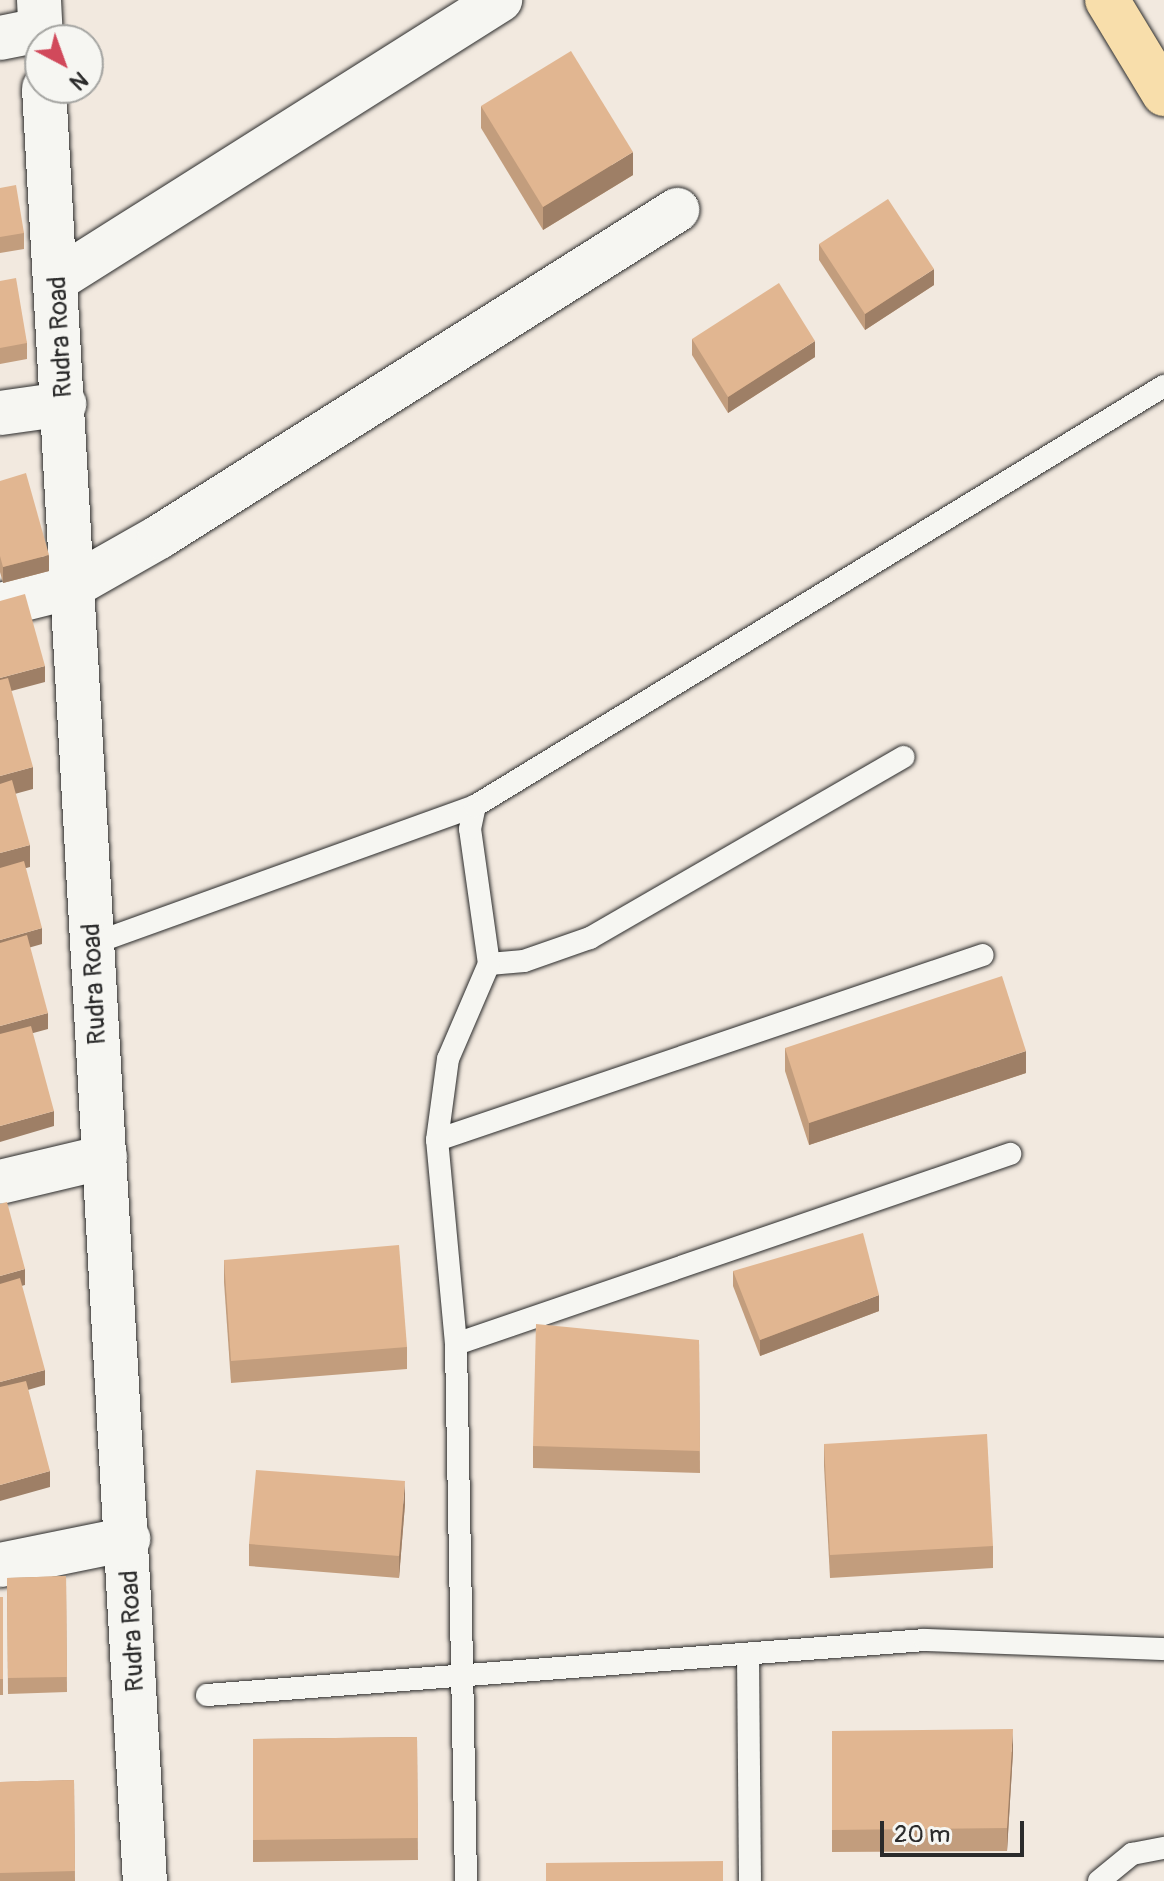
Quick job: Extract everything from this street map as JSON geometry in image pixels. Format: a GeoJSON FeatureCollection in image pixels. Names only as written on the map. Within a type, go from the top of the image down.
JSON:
{"type":"FeatureCollection","features":[{"type":"Feature","properties":{"kind":"main road"},"geometry":{"type":"LineString","coordinates":[[58,279],[500,0]]}},
{"type":"Feature","properties":{"kind":"main road"},"geometry":{"type":"LineString","coordinates":[[1107,0],[1164,94]]}},
{"type":"Feature","properties":{"kind":"main road","name":"Rudra Road"},"geometry":{"type":"LineString","coordinates":[[45,104],[58,279],[71,587],[128,1539],[145,1881]]}},
{"type":"Feature","properties":{"kind":"main road"},"geometry":{"type":"LineString","coordinates":[[0,605],[71,587],[677,210]]}},
{"type":"Feature","properties":{"kind":"main road"},"geometry":{"type":"LineString","coordinates":[[0,413],[64,404]]}},
{"type":"Feature","properties":{"kind":"main road"},"geometry":{"type":"LineString","coordinates":[[0,1182],[105,1157]]}},
{"type":"Feature","properties":{"kind":"main road"},"geometry":{"type":"LineString","coordinates":[[0,1565],[128,1539]]}},
{"type":"Feature","properties":{"kind":"lane"},"geometry":{"type":"LineString","coordinates":[[92,944],[475,806],[1164,386]]}},
{"type":"Feature","properties":{"kind":"lane"},"geometry":{"type":"LineString","coordinates":[[489,964],[524,961],[590,938],[903,757]]}},
{"type":"Feature","properties":{"kind":"lane"},"geometry":{"type":"LineString","coordinates":[[466,1881],[456,1344],[437,1140],[448,1059],[489,964],[470,829],[475,806]]}},
{"type":"Feature","properties":{"kind":"lane"},"geometry":{"type":"LineString","coordinates":[[437,1140],[983,955]]}},
{"type":"Feature","properties":{"kind":"lane"},"geometry":{"type":"LineString","coordinates":[[456,1344],[1010,1154]]}},
{"type":"Feature","properties":{"kind":"lane"},"geometry":{"type":"LineString","coordinates":[[207,1695],[925,1640],[1164,1649]]}},
{"type":"Feature","properties":{"kind":"lane"},"geometry":{"type":"LineString","coordinates":[[748,1654],[750,1881]]}},
{"type":"Feature","properties":{"kind":"lane"},"geometry":{"type":"LineString","coordinates":[[1099,1881],[1132,1854],[1164,1848]]}},
{"type":"Feature","properties":{"kind":"building"},"geometry":{"type":"Polygon","coordinates":[[[571,51],[633,152],[543,207],[481,106],[571,51]]]}},
{"type":"Feature","properties":{"kind":"building"},"geometry":{"type":"Polygon","coordinates":[[[16,185],[24,233],[0,237],[0,188],[16,185]]]}},
{"type":"Feature","properties":{"kind":"building"},"geometry":{"type":"Polygon","coordinates":[[[888,199],[934,269],[865,314],[819,244],[888,199]]]}},
{"type":"Feature","properties":{"kind":"building"},"geometry":{"type":"Polygon","coordinates":[[[16,278],[27,343],[0,348],[0,281],[16,278]]]}},
{"type":"Feature","properties":{"kind":"building"},"geometry":{"type":"Polygon","coordinates":[[[779,283],[815,341],[728,397],[692,339],[779,283]]]}},
{"type":"Feature","properties":{"kind":"building"},"geometry":{"type":"Polygon","coordinates":[[[26,473],[49,555],[3,567],[0,556],[0,481],[26,473]]]}},
{"type":"Feature","properties":{"kind":"building"},"geometry":{"type":"Polygon","coordinates":[[[25,594],[45,666],[0,678],[0,601],[25,594]]]}},
{"type":"Feature","properties":{"kind":"building"},"geometry":{"type":"Polygon","coordinates":[[[8,678],[33,767],[0,776],[0,680],[8,678]]]}},
{"type":"Feature","properties":{"kind":"building"},"geometry":{"type":"Polygon","coordinates":[[[12,780],[30,845],[0,853],[0,784],[12,780]]]}},
{"type":"Feature","properties":{"kind":"building"},"geometry":{"type":"Polygon","coordinates":[[[24,861],[42,928],[0,940],[0,868],[24,861]]]}},
{"type":"Feature","properties":{"kind":"building"},"geometry":{"type":"Polygon","coordinates":[[[27,935],[48,1013],[0,1026],[0,943],[27,935]]]}},
{"type":"Feature","properties":{"kind":"building"},"geometry":{"type":"Polygon","coordinates":[[[1002,976],[1026,1051],[809,1123],[785,1048],[1002,976]]]}},
{"type":"Feature","properties":{"kind":"building"},"geometry":{"type":"Polygon","coordinates":[[[31,1026],[54,1111],[0,1126],[0,1034],[31,1026]]]}},
{"type":"Feature","properties":{"kind":"building"},"geometry":{"type":"Polygon","coordinates":[[[7,1202],[25,1269],[0,1276],[0,1204],[7,1202]]]}},
{"type":"Feature","properties":{"kind":"building"},"geometry":{"type":"Polygon","coordinates":[[[863,1233],[879,1295],[760,1340],[733,1271],[863,1233]]]}},
{"type":"Feature","properties":{"kind":"building"},"geometry":{"type":"Polygon","coordinates":[[[399,1245],[407,1347],[231,1361],[224,1260],[399,1245]]]}},
{"type":"Feature","properties":{"kind":"building"},"geometry":{"type":"Polygon","coordinates":[[[20,1278],[45,1370],[0,1382],[0,1284],[20,1278]]]}},
{"type":"Feature","properties":{"kind":"building"},"geometry":{"type":"Polygon","coordinates":[[[536,1324],[699,1340],[700,1451],[533,1446],[536,1324]]]}},
{"type":"Feature","properties":{"kind":"building"},"geometry":{"type":"Polygon","coordinates":[[[26,1381],[50,1471],[0,1485],[0,1387],[26,1381]]]}},
{"type":"Feature","properties":{"kind":"building"},"geometry":{"type":"Polygon","coordinates":[[[987,1434],[993,1546],[830,1555],[824,1444],[987,1434]]]}},
{"type":"Feature","properties":{"kind":"building"},"geometry":{"type":"Polygon","coordinates":[[[256,1470],[405,1481],[399,1556],[249,1544],[256,1470]]]}},
{"type":"Feature","properties":{"kind":"building"},"geometry":{"type":"Polygon","coordinates":[[[66,1576],[67,1677],[8,1678],[7,1578],[66,1576]]]}},
{"type":"Feature","properties":{"kind":"building"},"geometry":{"type":"Polygon","coordinates":[[[0,1597],[3,1597],[3,1679],[0,1679],[0,1597]]]}},
{"type":"Feature","properties":{"kind":"building"},"geometry":{"type":"Polygon","coordinates":[[[1013,1729],[1007,1828],[832,1830],[832,1731],[1013,1729]]]}},
{"type":"Feature","properties":{"kind":"building"},"geometry":{"type":"Polygon","coordinates":[[[417,1737],[418,1838],[253,1840],[253,1739],[417,1737]]]}},
{"type":"Feature","properties":{"kind":"building"},"geometry":{"type":"Polygon","coordinates":[[[74,1780],[75,1871],[0,1873],[0,1782],[74,1780]]]}},
{"type":"Feature","properties":{"kind":"building"},"geometry":{"type":"Polygon","coordinates":[[[723,1861],[723,1881],[546,1881],[546,1863],[723,1861]]]}}]}
